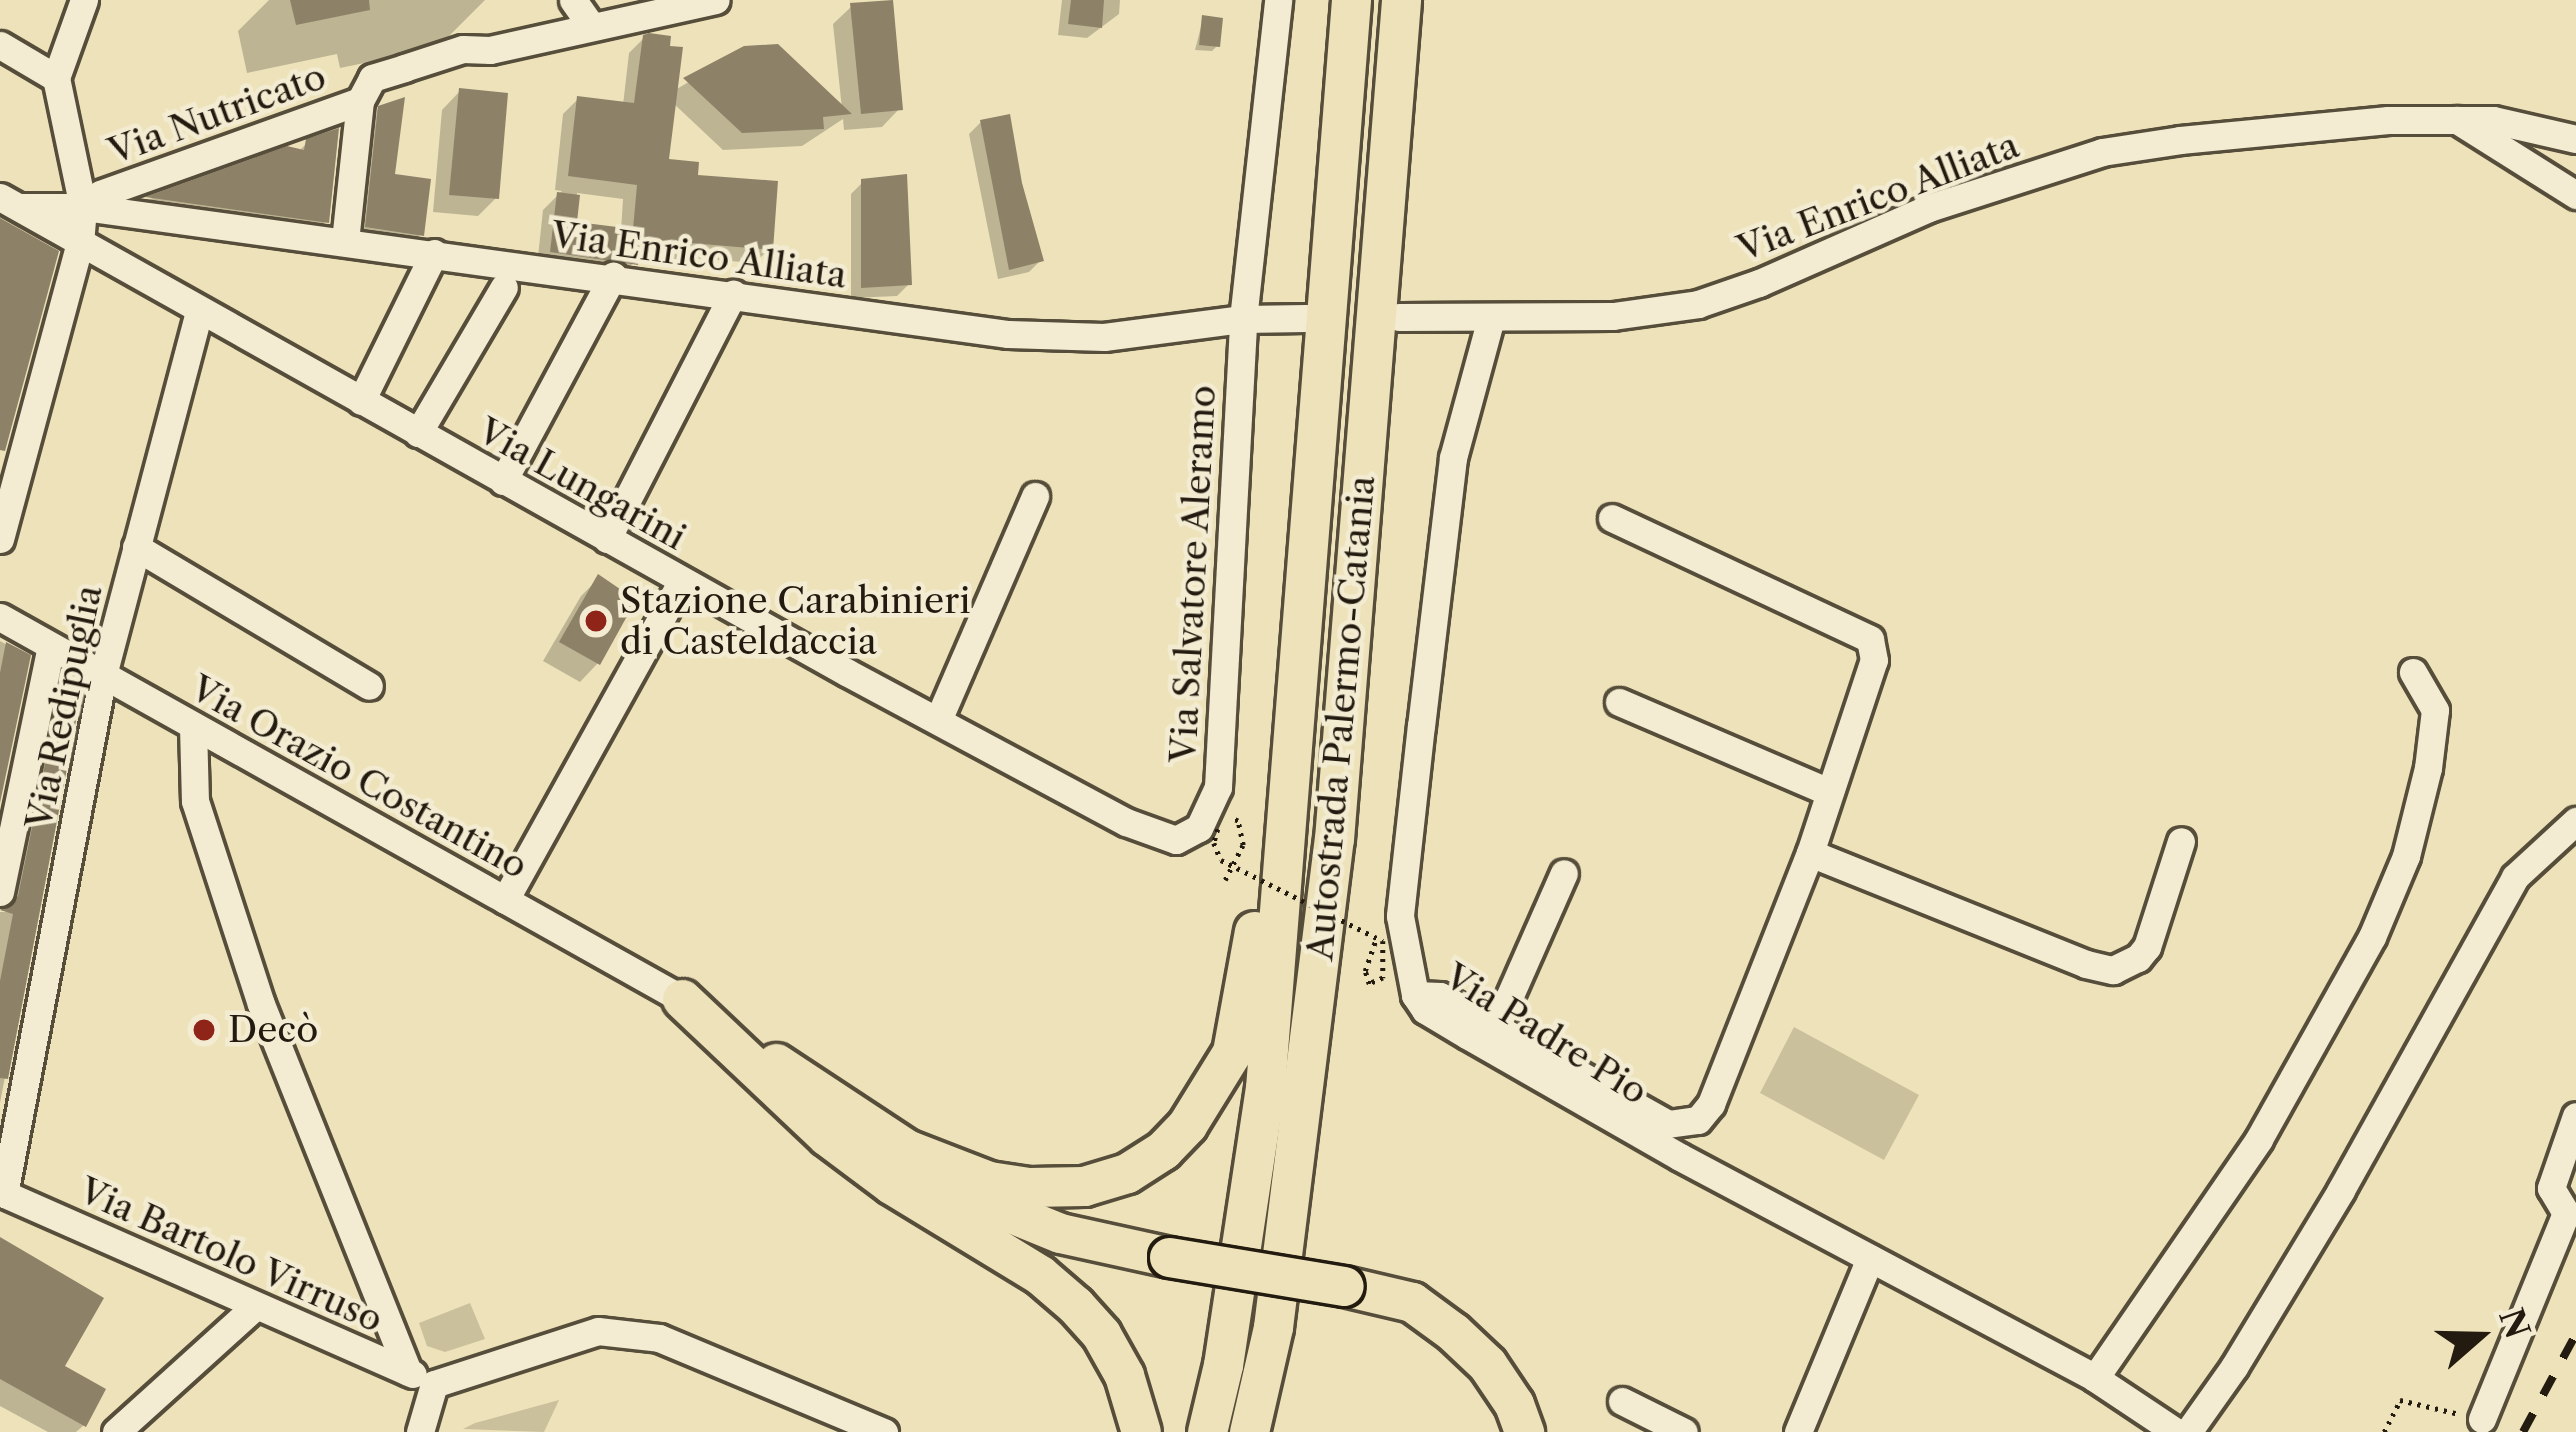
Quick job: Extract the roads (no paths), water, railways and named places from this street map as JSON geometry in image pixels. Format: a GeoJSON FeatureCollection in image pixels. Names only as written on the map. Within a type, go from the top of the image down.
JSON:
{"type":"FeatureCollection","features":[{"type":"Feature","properties":{"kind":"highway","name":"Autostrada Palermo-Catania"},"geometry":{"type":"LineString","coordinates":[[1207,1432],[1222,1365],[1265,1088],[1308,600],[1351,0]]}},
{"type":"Feature","properties":{"kind":"highway","name":"Autostrada Palermo-Catania"},"geometry":{"type":"LineString","coordinates":[[1249,1432],[1273,1327],[1334,838],[1401,0]]}},
{"type":"Feature","properties":{"kind":"highway"},"geometry":{"type":"LineString","coordinates":[[1272,1432],[1294,1326],[1354,838],[1371,557],[1369,416]]}},
{"type":"Feature","properties":{"kind":"highway"},"geometry":{"type":"LineString","coordinates":[[902,1148],[989,1181],[1084,1186],[1127,1174],[1163,1150],[1187,1125],[1232,1052],[1308,600]]}},
{"type":"Feature","properties":{"kind":"highway"},"geometry":{"type":"LineString","coordinates":[[682,999],[991,1205],[1060,1233],[1412,1302],[1487,1364],[1514,1404],[1523,1432]]}},
{"type":"Feature","properties":{"kind":"highway"},"geometry":{"type":"LineString","coordinates":[[682,999],[827,1136],[910,1196],[1040,1275],[1075,1305],[1101,1334],[1124,1376],[1141,1432]]}},
{"type":"Feature","properties":{"kind":"street"},"geometry":{"type":"LineString","coordinates":[[0,539],[80,243],[83,207],[56,78],[84,0]]}},
{"type":"Feature","properties":{"kind":"street"},"geometry":{"type":"LineString","coordinates":[[573,0],[591,26]]}},
{"type":"Feature","properties":{"kind":"street","name":"Via Nutricato"},"geometry":{"type":"LineString","coordinates":[[83,207],[100,194],[360,101],[372,78],[463,49],[490,50],[716,0]]}},
{"type":"Feature","properties":{"kind":"street","name":"Via Salvatore Aleramo"},"geometry":{"type":"LineString","coordinates":[[1208,828],[1218,787],[1243,319],[1278,0]]}},
{"type":"Feature","properties":{"kind":"street"},"geometry":{"type":"LineString","coordinates":[[0,45],[56,78]]}},
{"type":"Feature","properties":{"kind":"street"},"geometry":{"type":"LineString","coordinates":[[345,241],[360,101]]}},
{"type":"Feature","properties":{"kind":"street","name":"Via Enrico Alliata"},"geometry":{"type":"LineString","coordinates":[[1399,317],[1613,316],[1698,304],[1759,283],[1929,208],[2102,152],[2389,120],[2493,120],[2576,139]]}},
{"type":"Feature","properties":{"kind":"street"},"geometry":{"type":"LineString","coordinates":[[2458,120],[2576,195]]}},
{"type":"Feature","properties":{"kind":"street","name":"Via Enrico Alliata"},"geometry":{"type":"LineString","coordinates":[[8,202],[83,207],[613,276],[1009,334],[1104,338],[1243,319],[1306,318]]}},
{"type":"Feature","properties":{"kind":"street","name":"Via Lungarini"},"geometry":{"type":"LineString","coordinates":[[8,202],[503,482],[1156,837],[1176,840],[1208,828]]}},
{"type":"Feature","properties":{"kind":"street"},"geometry":{"type":"LineString","coordinates":[[361,401],[434,253]]}},
{"type":"Feature","properties":{"kind":"street"},"geometry":{"type":"LineString","coordinates":[[503,482],[613,276]]}},
{"type":"Feature","properties":{"kind":"street"},"geometry":{"type":"LineString","coordinates":[[418,433],[504,286]]}},
{"type":"Feature","properties":{"kind":"street"},"geometry":{"type":"LineString","coordinates":[[607,539],[733,294]]}},
{"type":"Feature","properties":{"kind":"street","name":"Via Redipuglia"},"geometry":{"type":"LineString","coordinates":[[2,1193],[103,675],[199,310]]}},
{"type":"Feature","properties":{"kind":"street","name":"Via Padre Pio"},"geometry":{"type":"LineString","coordinates":[[1491,318],[1453,458],[1421,725],[1400,916],[1415,995],[1425,1010],[1467,1035],[2095,1378],[2176,1432]]}},
{"type":"Feature","properties":{"kind":"street"},"geometry":{"type":"LineString","coordinates":[[939,718],[1035,496]]}},
{"type":"Feature","properties":{"kind":"street"},"geometry":{"type":"LineString","coordinates":[[1415,995],[1440,996],[1668,1124],[1698,1120],[1711,1104],[1810,853],[1874,659],[1870,639],[1612,518]]}},
{"type":"Feature","properties":{"kind":"street"},"geometry":{"type":"LineString","coordinates":[[136,548],[369,686]]}},
{"type":"Feature","properties":{"kind":"street"},"geometry":{"type":"LineString","coordinates":[[505,900],[682,581]]}},
{"type":"Feature","properties":{"kind":"street","name":"Via Orazio Costantino"},"geometry":{"type":"LineString","coordinates":[[0,617],[682,999]]}},
{"type":"Feature","properties":{"kind":"street"},"geometry":{"type":"LineString","coordinates":[[0,892],[51,646]]}},
{"type":"Feature","properties":{"kind":"street"},"geometry":{"type":"LineString","coordinates":[[2095,1378],[2259,1139],[2372,937],[2406,856],[2428,768],[2435,710],[2413,672]]}},
{"type":"Feature","properties":{"kind":"street"},"geometry":{"type":"LineString","coordinates":[[1619,702],[1827,791]]}},
{"type":"Feature","properties":{"kind":"street"},"geometry":{"type":"LineString","coordinates":[[193,726],[195,801],[254,982],[421,1378],[420,1432]]}},
{"type":"Feature","properties":{"kind":"street"},"geometry":{"type":"LineString","coordinates":[[2188,1432],[2234,1367],[2342,1190],[2515,877],[2576,821]]}},
{"type":"Feature","properties":{"kind":"street"},"geometry":{"type":"LineString","coordinates":[[1810,853],[2086,964],[2113,970],[2138,958],[2146,947],[2181,841]]}},
{"type":"Feature","properties":{"kind":"street"},"geometry":{"type":"LineString","coordinates":[[1496,1027],[1564,874]]}},
{"type":"Feature","properties":{"kind":"street"},"geometry":{"type":"LineString","coordinates":[[2482,1419],[2566,1213],[2551,1188],[2576,1116]]}},
{"type":"Feature","properties":{"kind":"street","name":"Via Bartolo Virruso"},"geometry":{"type":"LineString","coordinates":[[2,1193],[421,1378]]}},
{"type":"Feature","properties":{"kind":"street"},"geometry":{"type":"LineString","coordinates":[[1802,1430],[1870,1258]]}},
{"type":"Feature","properties":{"kind":"street"},"geometry":{"type":"LineString","coordinates":[[116,1432],[254,1307]]}},
{"type":"Feature","properties":{"kind":"street"},"geometry":{"type":"LineString","coordinates":[[421,1378],[598,1331],[658,1338],[884,1432]]}},
{"type":"Feature","properties":{"kind":"street"},"geometry":{"type":"LineString","coordinates":[[1622,1401],[1684,1432]]}},
{"type":"Feature","properties":{"kind":"railway"},"geometry":{"type":"LineString","coordinates":[[2523,1432],[2576,1334]]}},
{"type":"Feature","properties":{"kind":"place","name":"Stazione Carabinieri di Casteldaccia"},"geometry":{"type":"Point","coordinates":[596,621]}},
{"type":"Feature","properties":{"kind":"place","name":"Decò"},"geometry":{"type":"Point","coordinates":[204,1030]}}]}
